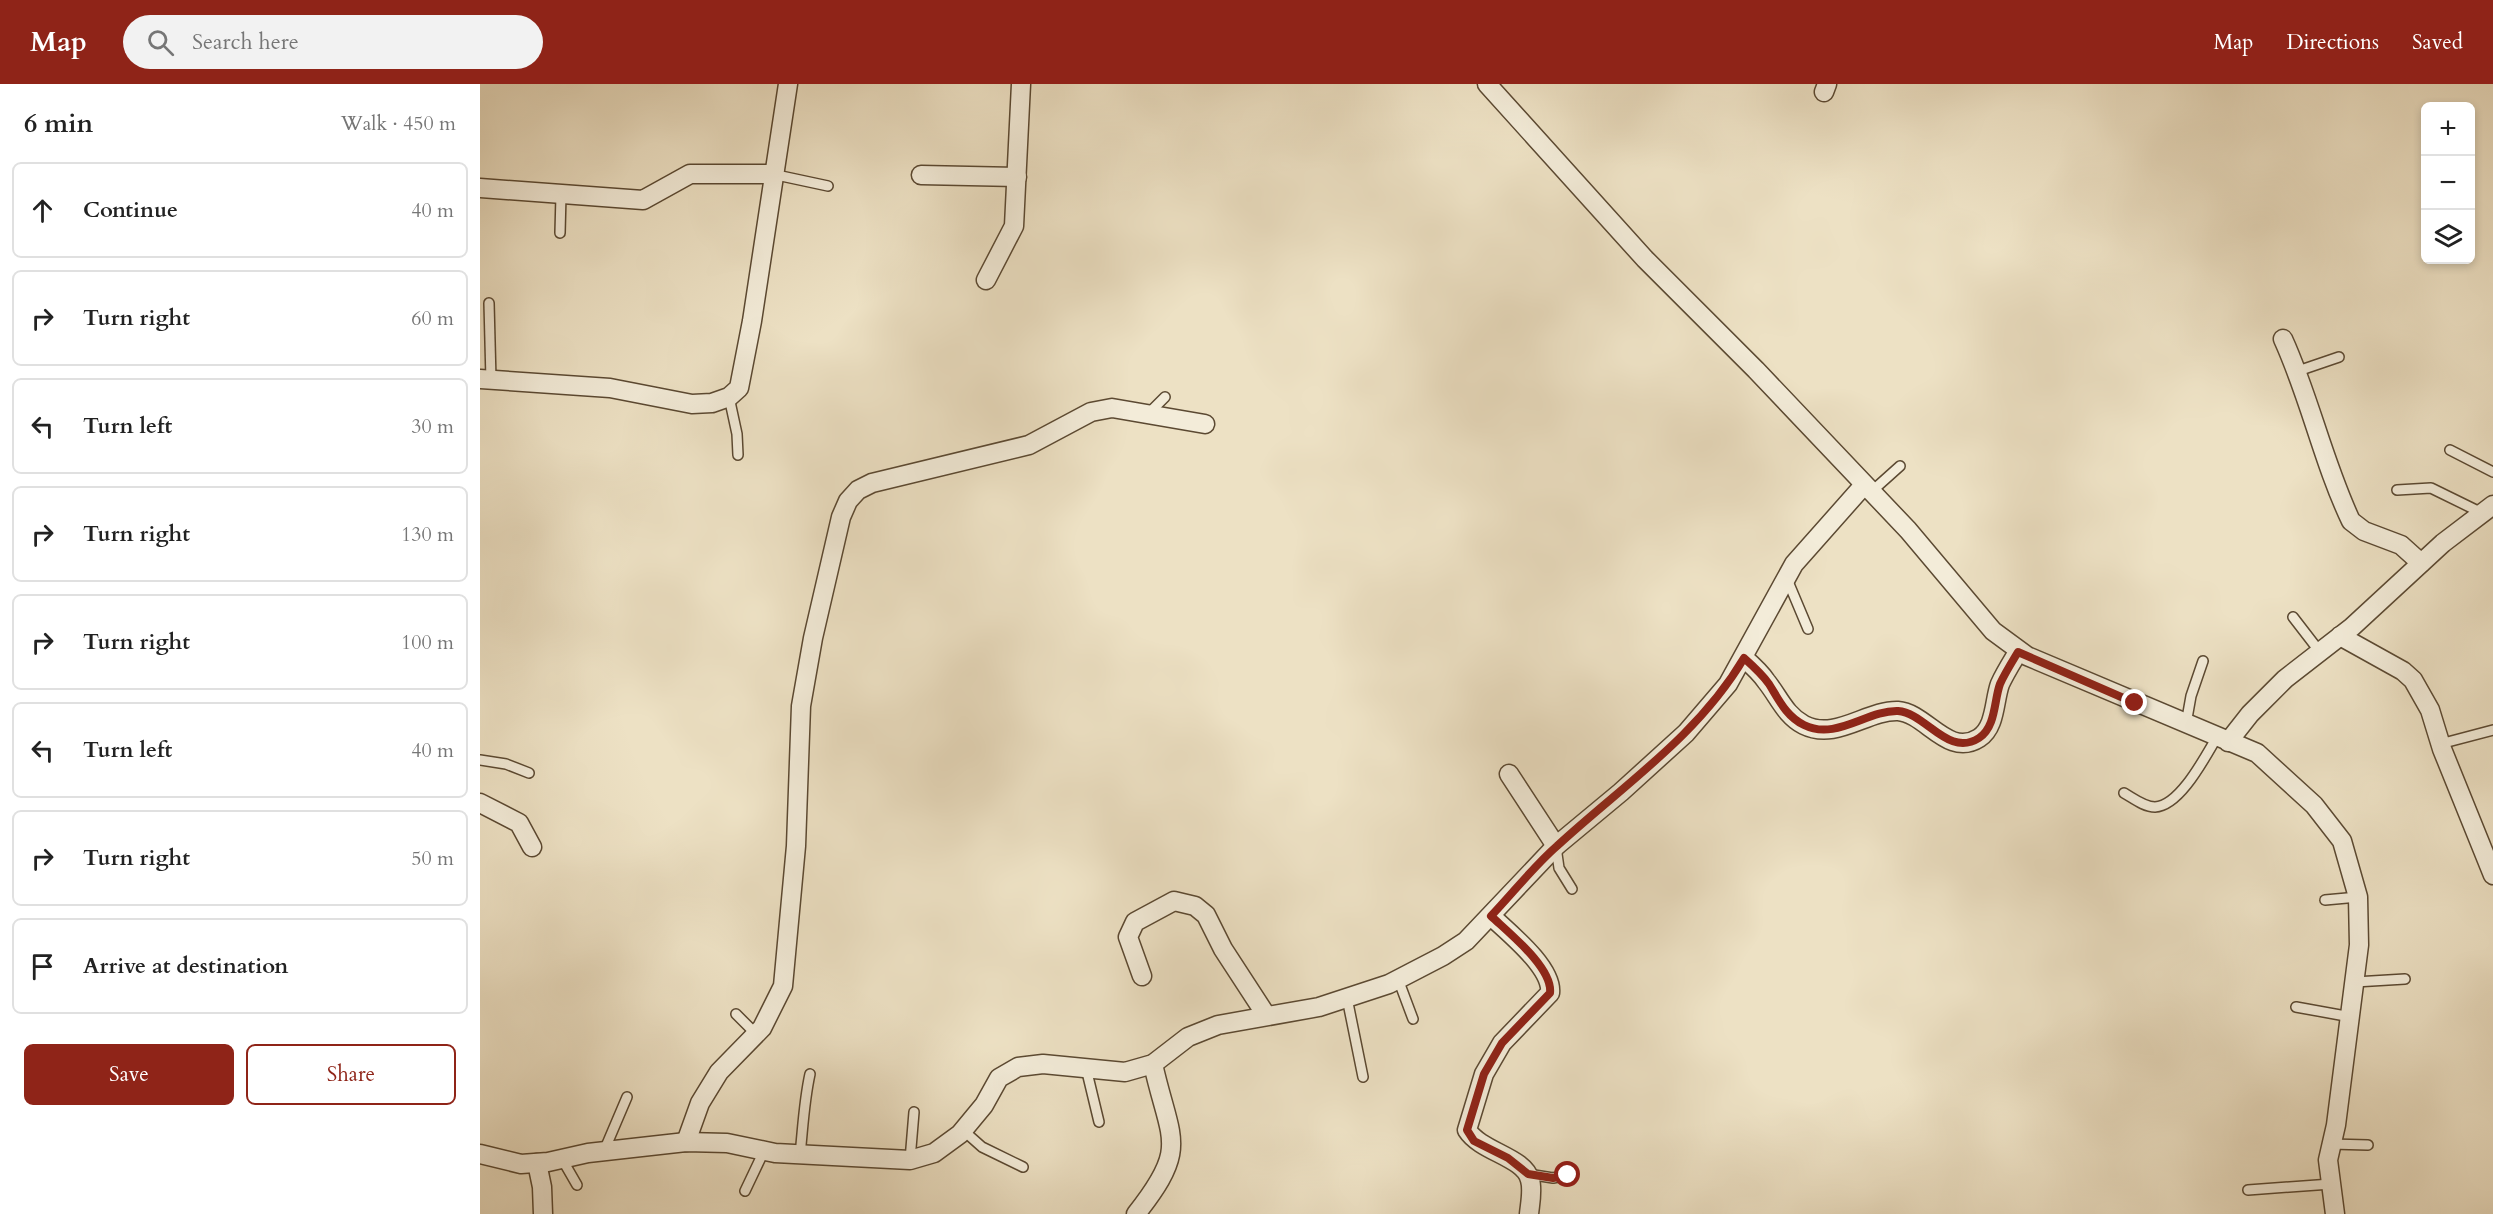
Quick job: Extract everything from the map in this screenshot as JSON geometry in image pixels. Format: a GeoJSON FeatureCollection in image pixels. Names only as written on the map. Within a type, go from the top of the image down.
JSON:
{"type":"FeatureCollection","features":[{"type":"Feature","properties":{"kind":"street"},"geometry":{"type":"LineString","coordinates":[[485,379],[610,388],[692,404],[712,403],[729,397],[739,387],[744,372],[772,174],[788,84]]}},
{"type":"Feature","properties":{"kind":"street"},"geometry":{"type":"LineString","coordinates":[[986,280],[1014,226],[1021,84]]}},
{"type":"Feature","properties":{"kind":"street"},"geometry":{"type":"LineString","coordinates":[[1487,84],[1645,259],[1756,370],[1908,530],[1993,631],[2022,654],[2257,753],[2314,805],[2342,840],[2358,897],[2359,945],[2336,1125],[2328,1160],[2335,1214]]}},
{"type":"Feature","properties":{"kind":"street"},"geometry":{"type":"LineString","coordinates":[[480,188],[643,200],[690,174],[772,174]]}},
{"type":"Feature","properties":{"kind":"street"},"geometry":{"type":"LineString","coordinates":[[921,175],[1017,177]]}},
{"type":"Feature","properties":{"kind":"street"},"geometry":{"type":"LineString","coordinates":[[2283,339],[2298,371],[2312,422],[2351,521],[2364,531],[2401,545],[2421,563]]}},
{"type":"Feature","properties":{"kind":"street"},"geometry":{"type":"LineString","coordinates":[[686,1142],[700,1103],[719,1072],[756,1034],[773,1009],[783,986],[789,947],[796,846],[801,706],[832,552],[848,501],[858,490],[872,483],[1029,445],[1091,412],[1112,408],[1205,424]]}},
{"type":"Feature","properties":{"kind":"street"},"geometry":{"type":"LineString","coordinates":[[480,1154],[521,1164],[604,1151],[686,1142],[727,1143],[800,1155],[910,1160],[934,1153],[964,1131],[984,1105],[999,1078],[1018,1066],[1043,1064],[1125,1072],[1153,1064],[1188,1037],[1218,1025],[1320,1007],[1398,979],[1466,941],[1556,846],[1621,792],[1686,733],[1728,684],[1794,564],[1867,489]]}},
{"type":"Feature","properties":{"kind":"street"},"geometry":{"type":"LineString","coordinates":[[2223,740],[2285,679],[2340,636],[2421,563],[2488,509]]}},
{"type":"Feature","properties":{"kind":"street"},"geometry":{"type":"LineString","coordinates":[[2340,636],[2403,671],[2413,680],[2430,710],[2440,744],[2493,875]]}},
{"type":"Feature","properties":{"kind":"street"},"geometry":{"type":"LineString","coordinates":[[1744,658],[1758,671],[1792,718],[1807,726],[1825,729],[1849,725],[1895,711],[1913,714],[1950,741],[1968,743],[1981,737],[1996,706],[2000,685],[2022,654]]}},
{"type":"Feature","properties":{"kind":"street"},"geometry":{"type":"LineString","coordinates":[[1509,774],[1556,846]]}},
{"type":"Feature","properties":{"kind":"street"},"geometry":{"type":"LineString","coordinates":[[480,803],[519,823],[532,847]]}},
{"type":"Feature","properties":{"kind":"street"},"geometry":{"type":"LineString","coordinates":[[1142,976],[1128,937],[1132,926],[1142,916],[1174,901],[1187,903],[1206,915],[1223,949],[1266,1015]]}},
{"type":"Feature","properties":{"kind":"street"},"geometry":{"type":"LineString","coordinates":[[1491,916],[1542,968],[1551,983],[1550,993],[1502,1043],[1484,1074],[1467,1130],[1474,1141],[1508,1158],[1528,1174],[1531,1181],[1529,1214]]}},
{"type":"Feature","properties":{"kind":"street"},"geometry":{"type":"LineString","coordinates":[[1136,1214],[1167,1171],[1173,1151],[1173,1136],[1153,1064]]}},
{"type":"Feature","properties":{"kind":"street"},"geometry":{"type":"LineString","coordinates":[[537,1163],[543,1187],[543,1214]]}},
{"type":"Feature","properties":{"kind":"lane"},"geometry":{"type":"LineString","coordinates":[[772,174],[828,186]]}},
{"type":"Feature","properties":{"kind":"lane"},"geometry":{"type":"LineString","coordinates":[[560,233],[561,195]]}},
{"type":"Feature","properties":{"kind":"lane"},"geometry":{"type":"LineString","coordinates":[[485,379],[489,303]]}},
{"type":"Feature","properties":{"kind":"lane"},"geometry":{"type":"LineString","coordinates":[[2298,371],[2339,357]]}},
{"type":"Feature","properties":{"kind":"lane"},"geometry":{"type":"LineString","coordinates":[[729,397],[737,434],[738,455]]}},
{"type":"Feature","properties":{"kind":"lane"},"geometry":{"type":"LineString","coordinates":[[1148,414],[1165,397]]}},
{"type":"Feature","properties":{"kind":"lane"},"geometry":{"type":"LineString","coordinates":[[2450,450],[2493,472]]}},
{"type":"Feature","properties":{"kind":"lane"},"geometry":{"type":"LineString","coordinates":[[1867,489],[1900,466]]}},
{"type":"Feature","properties":{"kind":"lane"},"geometry":{"type":"LineString","coordinates":[[2397,490],[2431,488],[2488,509]]}},
{"type":"Feature","properties":{"kind":"lane"},"geometry":{"type":"LineString","coordinates":[[1787,579],[1808,629]]}},
{"type":"Feature","properties":{"kind":"lane"},"geometry":{"type":"LineString","coordinates":[[2293,617],[2320,652]]}},
{"type":"Feature","properties":{"kind":"lane"},"geometry":{"type":"LineString","coordinates":[[2186,724],[2191,696],[2203,661]]}},
{"type":"Feature","properties":{"kind":"lane"},"geometry":{"type":"LineString","coordinates":[[2440,744],[2493,730]]}},
{"type":"Feature","properties":{"kind":"lane"},"geometry":{"type":"LineString","coordinates":[[2124,793],[2147,806],[2156,807],[2170,802],[2223,740]]}},
{"type":"Feature","properties":{"kind":"lane"},"geometry":{"type":"LineString","coordinates":[[480,760],[506,765],[529,773]]}},
{"type":"Feature","properties":{"kind":"lane"},"geometry":{"type":"LineString","coordinates":[[1556,846],[1559,868],[1572,890]]}},
{"type":"Feature","properties":{"kind":"lane"},"geometry":{"type":"LineString","coordinates":[[2325,900],[2358,897]]}},
{"type":"Feature","properties":{"kind":"lane"},"geometry":{"type":"LineString","coordinates":[[1398,979],[1413,1019]]}},
{"type":"Feature","properties":{"kind":"lane"},"geometry":{"type":"LineString","coordinates":[[2355,982],[2405,979]]}},
{"type":"Feature","properties":{"kind":"lane"},"geometry":{"type":"LineString","coordinates":[[1347,998],[1363,1077]]}},
{"type":"Feature","properties":{"kind":"lane"},"geometry":{"type":"LineString","coordinates":[[2296,1007],[2351,1017]]}},
{"type":"Feature","properties":{"kind":"lane"},"geometry":{"type":"LineString","coordinates":[[736,1014],[756,1034]]}},
{"type":"Feature","properties":{"kind":"lane"},"geometry":{"type":"LineString","coordinates":[[1086,1068],[1099,1122]]}},
{"type":"Feature","properties":{"kind":"lane"},"geometry":{"type":"LineString","coordinates":[[800,1155],[805,1116],[804,1098],[810,1074]]}},
{"type":"Feature","properties":{"kind":"lane"},"geometry":{"type":"LineString","coordinates":[[604,1151],[627,1097]]}},
{"type":"Feature","properties":{"kind":"lane"},"geometry":{"type":"LineString","coordinates":[[910,1160],[914,1113]]}},
{"type":"Feature","properties":{"kind":"lane"},"geometry":{"type":"LineString","coordinates":[[964,1131],[982,1147],[1023,1167]]}},
{"type":"Feature","properties":{"kind":"lane"},"geometry":{"type":"LineString","coordinates":[[2331,1144],[2368,1145]]}},
{"type":"Feature","properties":{"kind":"lane"},"geometry":{"type":"LineString","coordinates":[[745,1191],[764,1150]]}},
{"type":"Feature","properties":{"kind":"lane"},"geometry":{"type":"LineString","coordinates":[[562,1158],[577,1185]]}},
{"type":"Feature","properties":{"kind":"lane"},"geometry":{"type":"LineString","coordinates":[[1528,1174],[1553,1178],[1568,1175]]}},
{"type":"Feature","properties":{"kind":"lane"},"geometry":{"type":"LineString","coordinates":[[2248,1190],[2331,1184]]}},
{"type":"Feature","properties":{"kind":"route"},"geometry":{"type":"LineString","coordinates":[[1568,1175],[1553,1178],[1528,1174],[1508,1158],[1474,1141],[1467,1130],[1484,1074],[1502,1043],[1550,993],[1551,983],[1542,968],[1491,916],[1556,846],[1621,792],[1686,733],[1728,684],[1744,658],[1768,683],[1792,718],[1807,726],[1825,729],[1849,725],[1895,711],[1913,714],[1950,741],[1968,743],[1981,737],[1988,725],[1996,706],[2000,685],[2018,652],[2135,703]]}}]}
